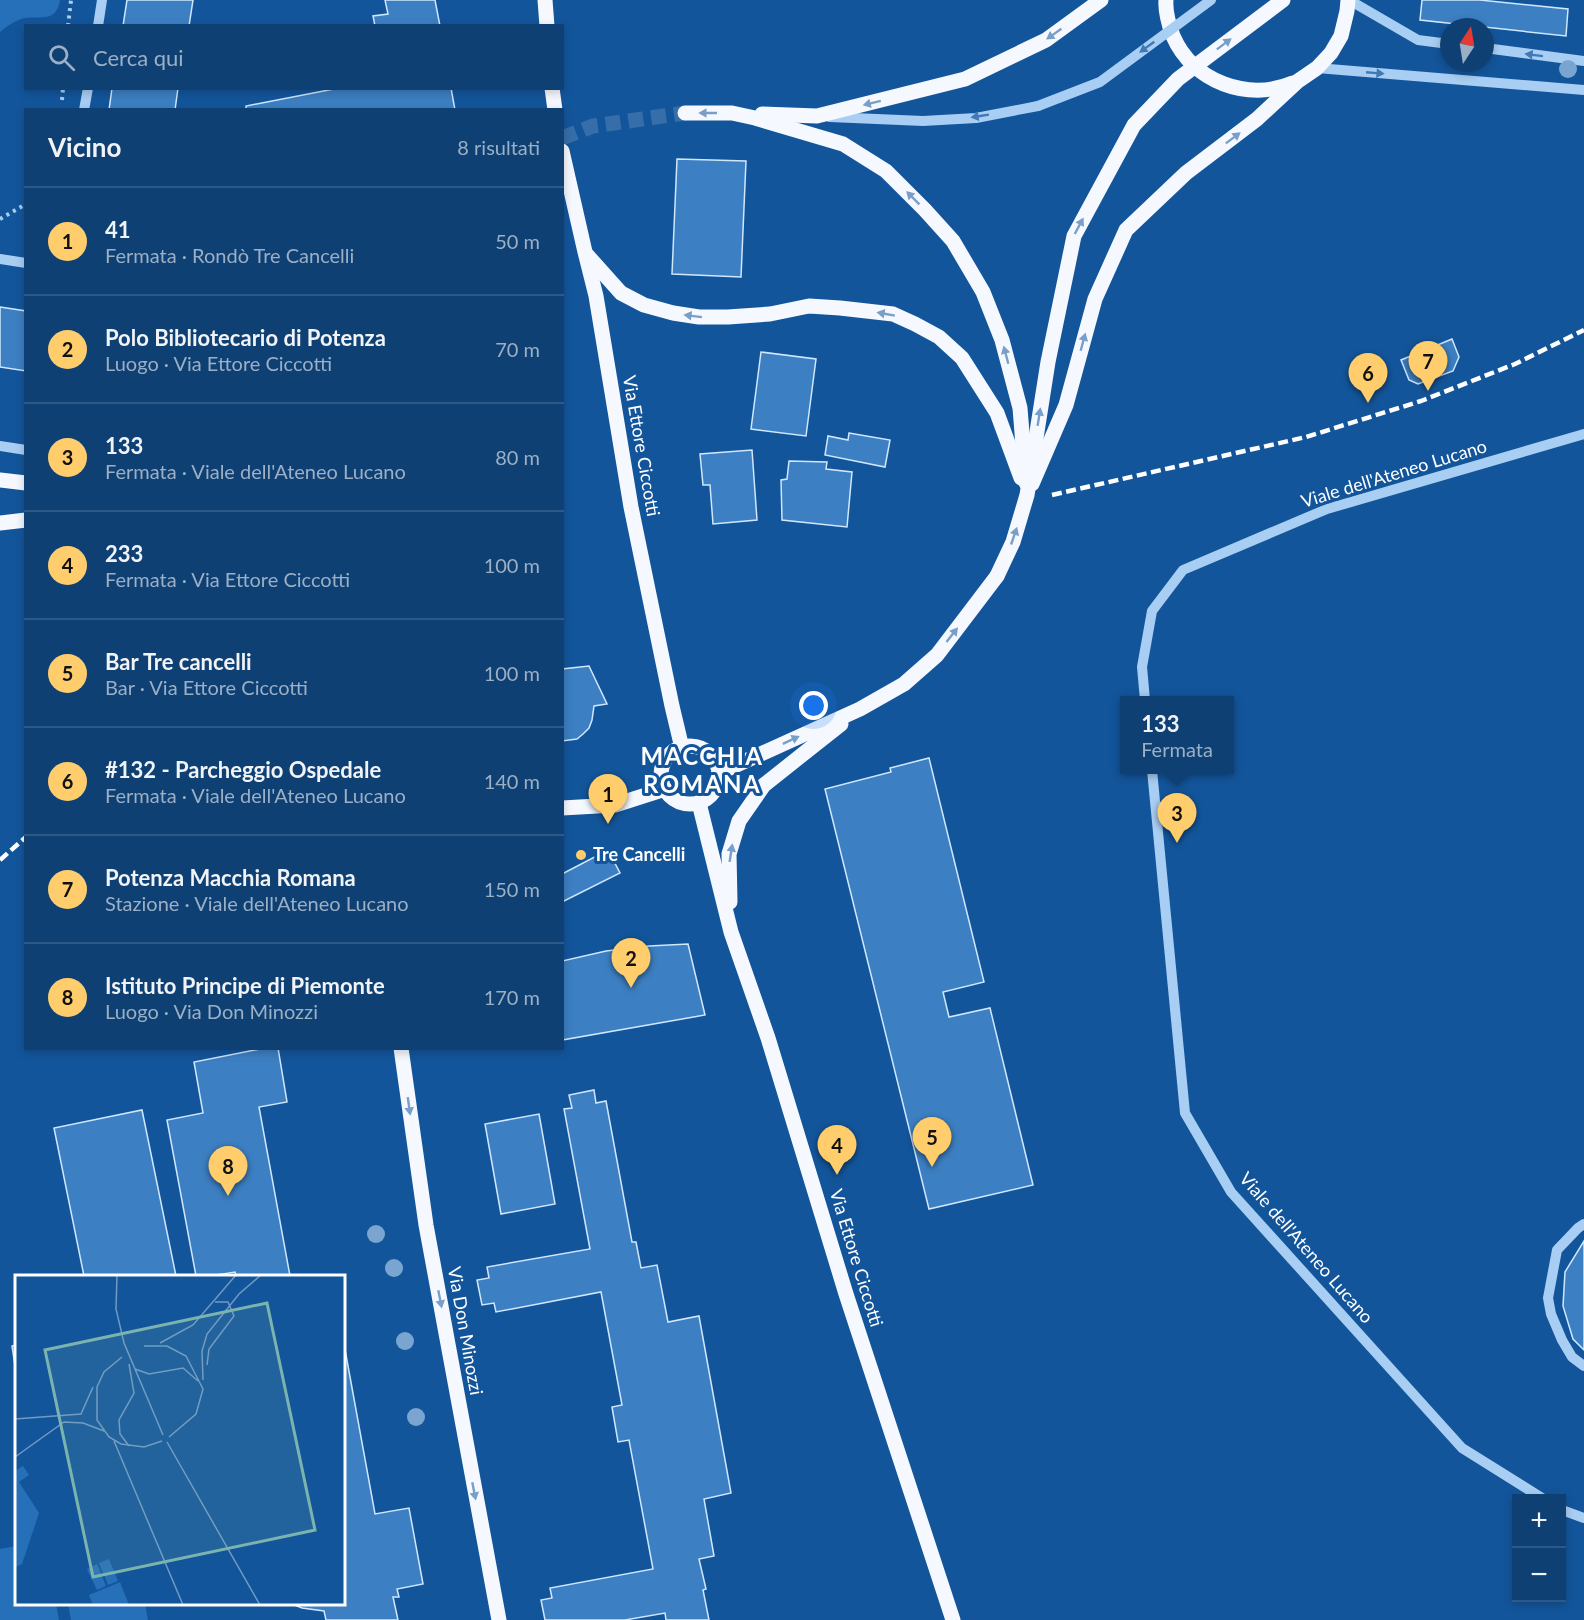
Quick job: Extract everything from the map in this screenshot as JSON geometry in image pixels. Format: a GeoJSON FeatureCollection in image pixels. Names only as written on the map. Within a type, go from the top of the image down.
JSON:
{"type":"FeatureCollection","features":[{"type":"Feature","properties":{"kind":"main road"},"geometry":{"type":"LineString","coordinates":[[545,0],[547,24]]}},
{"type":"Feature","properties":{"kind":"main road"},"geometry":{"type":"LineString","coordinates":[[685,113],[817,116],[965,79],[1046,40],[1101,0]]}},
{"type":"Feature","properties":{"kind":"main road"},"geometry":{"type":"LineString","coordinates":[[1166,0],[1169,26],[1178,46],[1189,61],[1203,73],[1229,87],[1245,91],[1283,88],[1298,81]]}},
{"type":"Feature","properties":{"kind":"main road"},"geometry":{"type":"LineString","coordinates":[[1027,495],[1048,362],[1074,236],[1134,125],[1178,79],[1283,0]]}},
{"type":"Feature","properties":{"kind":"main road"},"geometry":{"type":"LineString","coordinates":[[719,773],[860,709],[904,684],[937,655],[997,576],[1013,542],[1027,495],[1066,405],[1095,299],[1126,230],[1186,173],[1257,120],[1298,81],[1317,68],[1331,53],[1341,36],[1349,0]]}},
{"type":"Feature","properties":{"kind":"main road"},"geometry":{"type":"LineString","coordinates":[[552,90],[555,108]]}},
{"type":"Feature","properties":{"kind":"main road"},"geometry":{"type":"LineString","coordinates":[[732,113],[843,144],[886,171],[953,241],[983,292],[1002,340],[1020,408],[1027,495]]}},
{"type":"Feature","properties":{"kind":"main road","name":"Via Ettore Ciccotti"},"geometry":{"type":"LineString","coordinates":[[564,160],[596,296],[631,507],[682,748]]}},
{"type":"Feature","properties":{"kind":"main road"},"geometry":{"type":"LineString","coordinates":[[585,252],[621,293],[644,305],[673,313],[699,317],[728,317],[770,314],[809,306],[840,308],[893,314],[939,337],[962,358],[997,413],[1027,495]]}},
{"type":"Feature","properties":{"kind":"main road"},"geometry":{"type":"LineString","coordinates":[[0,480],[24,483]]}},
{"type":"Feature","properties":{"kind":"main road"},"geometry":{"type":"LineString","coordinates":[[0,523],[24,520]]}},
{"type":"Feature","properties":{"kind":"main road"},"geometry":{"type":"LineString","coordinates":[[731,932],[729,854],[739,821],[764,785],[860,709]]}},
{"type":"Feature","properties":{"kind":"main road"},"geometry":{"type":"LineString","coordinates":[[682,748],[699,748],[707,752],[717,765],[719,773],[714,792],[699,803],[689,804],[671,797],[662,781],[664,764],[675,751],[682,748]]}},
{"type":"Feature","properties":{"kind":"main road"},"geometry":{"type":"LineString","coordinates":[[564,808],[615,805],[665,789]]}},
{"type":"Feature","properties":{"kind":"main road","name":"Via Ettore Ciccotti"},"geometry":{"type":"LineString","coordinates":[[699,803],[731,932],[768,1038],[850,1304],[953,1620]]}},
{"type":"Feature","properties":{"kind":"main road","name":"Via Don Minozzi"},"geometry":{"type":"LineString","coordinates":[[401,1050],[426,1225],[499,1620]]}},
{"type":"Feature","properties":{"kind":"street"},"geometry":{"type":"LineString","coordinates":[[98,24],[102,0]]}},
{"type":"Feature","properties":{"kind":"street"},"geometry":{"type":"LineString","coordinates":[[817,116],[923,122],[976,118],[1038,105],[1100,82],[1211,0]]}},
{"type":"Feature","properties":{"kind":"street"},"geometry":{"type":"LineString","coordinates":[[1349,0],[1418,40],[1440,43]]}},
{"type":"Feature","properties":{"kind":"street"},"geometry":{"type":"LineString","coordinates":[[1494,49],[1584,61]]}},
{"type":"Feature","properties":{"kind":"street"},"geometry":{"type":"LineString","coordinates":[[1317,68],[1584,90]]}},
{"type":"Feature","properties":{"kind":"street"},"geometry":{"type":"LineString","coordinates":[[84,108],[88,90]]}},
{"type":"Feature","properties":{"kind":"street"},"geometry":{"type":"LineString","coordinates":[[0,259],[24,263]]}},
{"type":"Feature","properties":{"kind":"street","name":"Viale dell'Ateneo Lucano"},"geometry":{"type":"LineString","coordinates":[[1145,696],[1142,667],[1152,611],[1183,570],[1327,509],[1584,434]]}},
{"type":"Feature","properties":{"kind":"street"},"geometry":{"type":"LineString","coordinates":[[0,446],[24,450]]}},
{"type":"Feature","properties":{"kind":"street","name":"Viale dell'Ateneo Lucano"},"geometry":{"type":"LineString","coordinates":[[1152,774],[1185,1113],[1231,1192],[1462,1448],[1536,1494]]}},
{"type":"Feature","properties":{"kind":"street"},"geometry":{"type":"LineString","coordinates":[[1584,1224],[1557,1250],[1548,1298],[1551,1314],[1562,1340],[1572,1357],[1584,1366]]}},
{"type":"Feature","properties":{"kind":"street"},"geometry":{"type":"LineString","coordinates":[[1566,1511],[1584,1518]]}},
{"type":"Feature","properties":{"kind":"path"},"geometry":{"type":"LineString","coordinates":[[69,24],[71,0]]}},
{"type":"Feature","properties":{"kind":"path"},"geometry":{"type":"LineString","coordinates":[[0,219],[24,205]]}},
{"type":"Feature","properties":{"kind":"shaded area"},"geometry":{"type":"Polygon","coordinates":[[[0,0],[60,0],[55,13],[50,16],[21,19],[0,32],[0,0]]]}},
{"type":"Feature","properties":{"kind":"shaded area"},"geometry":{"type":"Polygon","coordinates":[[[15,1546],[15,1605],[56,1605],[59,1620],[0,1620],[0,1549],[15,1546]]]}},
{"type":"Feature","properties":{"kind":"shaded area"},"geometry":{"type":"Polygon","coordinates":[[[68,1605],[145,1605],[148,1620],[71,1620],[68,1605]]]}},
{"type":"Feature","properties":{"kind":"building"},"geometry":{"type":"Polygon","coordinates":[[[127,0],[193,0],[189,24],[123,24],[127,0]]]}},
{"type":"Feature","properties":{"kind":"building"},"geometry":{"type":"Polygon","coordinates":[[[385,0],[435,0],[440,24],[375,24],[373,16],[388,14],[385,0]]]}},
{"type":"Feature","properties":{"kind":"building"},"geometry":{"type":"Polygon","coordinates":[[[1422,0],[1480,0],[1568,9],[1566,36],[1494,28],[1494,18],[1440,18],[1440,22],[1420,20],[1422,0]]]}},
{"type":"Feature","properties":{"kind":"building"},"geometry":{"type":"Polygon","coordinates":[[[112,90],[178,90],[175,108],[109,108],[112,90]]]}},
{"type":"Feature","properties":{"kind":"building"},"geometry":{"type":"Polygon","coordinates":[[[329,90],[451,90],[455,108],[246,108],[246,106],[329,90]]]}},
{"type":"Feature","properties":{"kind":"building"},"geometry":{"type":"Polygon","coordinates":[[[677,159],[746,161],[741,277],[672,274],[677,159]]]}},
{"type":"Feature","properties":{"kind":"building"},"geometry":{"type":"Polygon","coordinates":[[[0,307],[24,311],[24,371],[0,367],[0,307]]]}},
{"type":"Feature","properties":{"kind":"building"},"geometry":{"type":"Polygon","coordinates":[[[1452,339],[1459,357],[1453,371],[1418,384],[1409,380],[1401,360],[1452,339]]]}},
{"type":"Feature","properties":{"kind":"building"},"geometry":{"type":"Polygon","coordinates":[[[761,352],[816,359],[806,436],[751,429],[761,352]]]}},
{"type":"Feature","properties":{"kind":"building"},"geometry":{"type":"Polygon","coordinates":[[[849,433],[890,440],[885,467],[825,455],[828,436],[848,440],[849,433]]]}},
{"type":"Feature","properties":{"kind":"building"},"geometry":{"type":"Polygon","coordinates":[[[752,450],[757,520],[713,524],[710,485],[703,485],[700,454],[752,450]]]}},
{"type":"Feature","properties":{"kind":"building"},"geometry":{"type":"Polygon","coordinates":[[[789,461],[827,462],[826,469],[852,472],[847,527],[782,520],[781,480],[787,479],[789,461]]]}},
{"type":"Feature","properties":{"kind":"building"},"geometry":{"type":"Polygon","coordinates":[[[589,666],[607,704],[594,706],[589,728],[577,739],[564,741],[564,669],[589,666]]]}},
{"type":"Feature","properties":{"kind":"building"},"geometry":{"type":"Polygon","coordinates":[[[929,758],[984,982],[943,992],[949,1017],[990,1008],[1033,1185],[929,1209],[825,789],[891,772],[890,768],[929,758]]]}},
{"type":"Feature","properties":{"kind":"building"},"geometry":{"type":"Polygon","coordinates":[[[608,850],[620,873],[564,901],[564,873],[608,850]]]}},
{"type":"Feature","properties":{"kind":"building"},"geometry":{"type":"Polygon","coordinates":[[[688,944],[705,1015],[564,1040],[564,961],[606,951],[688,944]]]}},
{"type":"Feature","properties":{"kind":"building"},"geometry":{"type":"Polygon","coordinates":[[[255,1050],[278,1050],[287,1102],[259,1107],[290,1275],[236,1275],[235,1272],[196,1275],[167,1120],[203,1113],[194,1062],[255,1050]]]}},
{"type":"Feature","properties":{"kind":"building"},"geometry":{"type":"Polygon","coordinates":[[[594,1090],[596,1103],[606,1101],[632,1242],[636,1242],[641,1268],[657,1265],[668,1322],[699,1316],[731,1493],[704,1499],[714,1556],[699,1559],[706,1589],[703,1590],[709,1620],[666,1620],[665,1613],[625,1620],[545,1620],[541,1600],[552,1598],[550,1588],[653,1569],[629,1440],[618,1442],[612,1407],[622,1405],[601,1292],[496,1312],[494,1303],[482,1305],[477,1280],[489,1278],[487,1267],[590,1249],[564,1109],[572,1108],[569,1095],[594,1090]]]}},
{"type":"Feature","properties":{"kind":"building"},"geometry":{"type":"Polygon","coordinates":[[[142,1110],[176,1275],[84,1275],[54,1128],[142,1110]]]}},
{"type":"Feature","properties":{"kind":"building"},"geometry":{"type":"Polygon","coordinates":[[[539,1114],[555,1204],[501,1214],[485,1124],[539,1114]]]}},
{"type":"Feature","properties":{"kind":"building"},"geometry":{"type":"Polygon","coordinates":[[[1584,1241],[1584,1350],[1573,1339],[1563,1306],[1565,1272],[1584,1241]]]}},
{"type":"Feature","properties":{"kind":"building"},"geometry":{"type":"Polygon","coordinates":[[[15,1345],[15,1366],[12,1346],[15,1345]]]}},
{"type":"Feature","properties":{"kind":"building"},"geometry":{"type":"Polygon","coordinates":[[[345,1349],[375,1514],[409,1508],[423,1584],[397,1589],[399,1597],[393,1597],[398,1620],[326,1620],[324,1611],[294,1605],[345,1605],[345,1349]]]}},
{"type":"Feature","properties":{"kind":"tunnel"},"geometry":{"type":"LineString","coordinates":[[564,137],[593,126],[685,113]]}},
{"type":"Feature","properties":{"kind":"railway"},"geometry":{"type":"LineString","coordinates":[[1052,495],[1306,437],[1421,401],[1515,364],[1584,330]]}},
{"type":"Feature","properties":{"kind":"railway"},"geometry":{"type":"LineString","coordinates":[[0,860],[24,839]]}},
{"type":"Feature","properties":{"kind":"place","name":"Potenza Macchia Romana"},"geometry":{"type":"Point","coordinates":[1428,391]}},
{"type":"Feature","properties":{"kind":"place","name":"#132 - Parcheggio Ospedale"},"geometry":{"type":"Point","coordinates":[1368,403]}},
{"type":"Feature","properties":{"kind":"place","name":"41"},"geometry":{"type":"Point","coordinates":[608,824]}},
{"type":"Feature","properties":{"kind":"place","name":"133"},"geometry":{"type":"Point","coordinates":[1177,843]}},
{"type":"Feature","properties":{"kind":"place","name":"Tre Cancelli"},"geometry":{"type":"Point","coordinates":[581,855]}},
{"type":"Feature","properties":{"kind":"place","name":"Polo Bibliotecario di Potenza"},"geometry":{"type":"Point","coordinates":[631,988]}},
{"type":"Feature","properties":{"kind":"place","name":"Bar Tre cancelli"},"geometry":{"type":"Point","coordinates":[932,1167]}},
{"type":"Feature","properties":{"kind":"place","name":"233"},"geometry":{"type":"Point","coordinates":[837,1175]}},
{"type":"Feature","properties":{"kind":"place","name":"Istituto Principe di Piemonte"},"geometry":{"type":"Point","coordinates":[228,1196]}},
{"type":"Feature","properties":{"kind":"district","name":"MACCHIA ROMANA"},"geometry":{"type":"Point","coordinates":[702,771]}}]}
